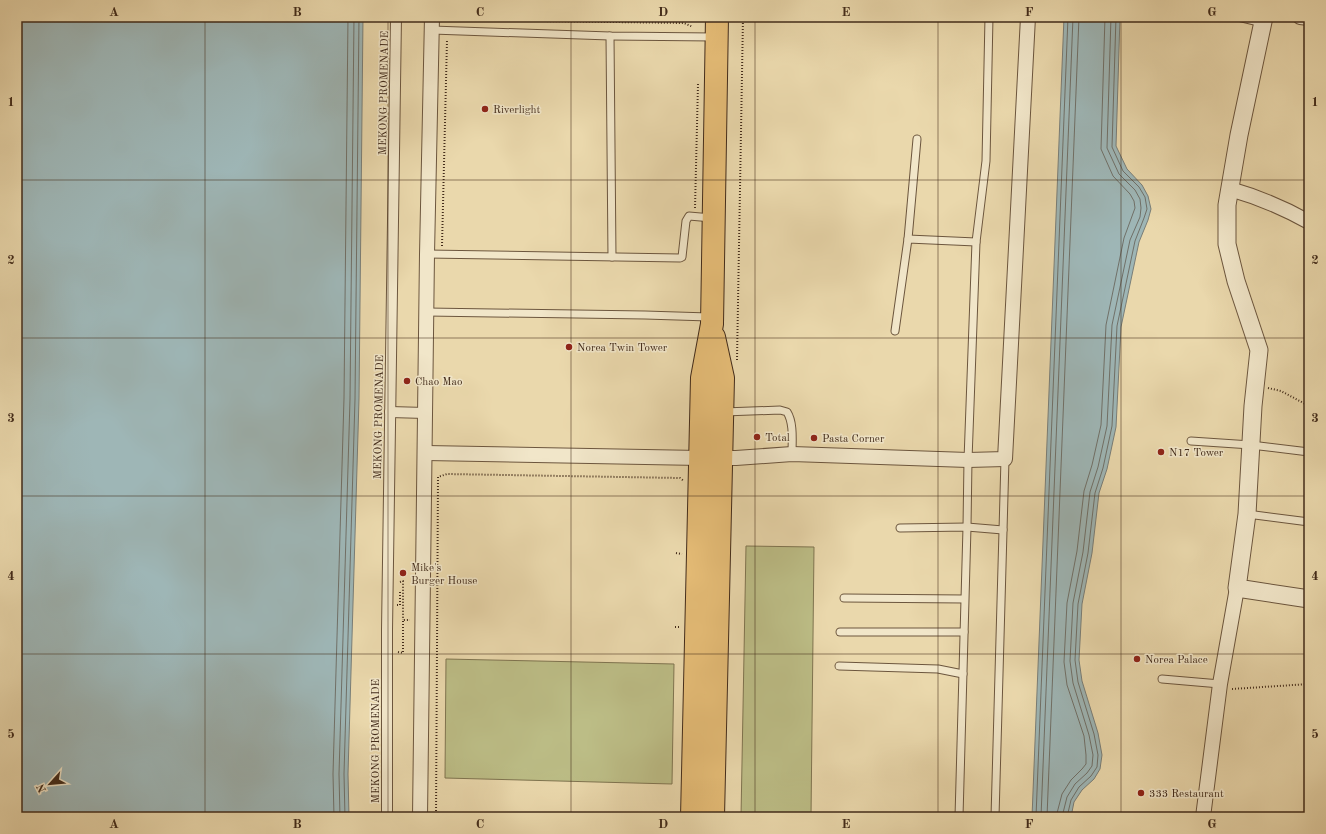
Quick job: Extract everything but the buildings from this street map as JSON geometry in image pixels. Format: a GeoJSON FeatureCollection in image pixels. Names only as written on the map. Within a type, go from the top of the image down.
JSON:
{"type":"FeatureCollection","features":[{"type":"Feature","properties":{"kind":"main road"},"geometry":{"type":"LineString","coordinates":[[692,817],[710,458],[722,412],[723,378],[712,321],[704,218],[711,30]]}},
{"type":"Feature","properties":{"kind":"main road"},"geometry":{"type":"LineString","coordinates":[[712,321],[702,378],[710,458],[713,817]]}},
{"type":"Feature","properties":{"kind":"street","name":"MEKONG PROMENADE"},"geometry":{"type":"LineString","coordinates":[[387,817],[387,605],[396,17]]}},
{"type":"Feature","properties":{"kind":"street"},"geometry":{"type":"LineString","coordinates":[[426,452],[710,458],[736,458],[792,454],[968,460],[1005,459],[1028,17]]}},
{"type":"Feature","properties":{"kind":"street"},"geometry":{"type":"LineString","coordinates":[[1300,17],[1309,18]]}},
{"type":"Feature","properties":{"kind":"street"},"geometry":{"type":"LineString","coordinates":[[1203,817],[1220,687],[1237,588],[1247,514],[1259,350],[1236,281],[1227,244],[1227,205],[1239,135],[1263,20]]}},
{"type":"Feature","properties":{"kind":"street"},"geometry":{"type":"LineString","coordinates":[[420,817],[424,493],[426,452],[425,412],[427,254],[432,24]]}},
{"type":"Feature","properties":{"kind":"street"},"geometry":{"type":"LineString","coordinates":[[1230,189],[1254,196],[1309,222]]}},
{"type":"Feature","properties":{"kind":"street"},"geometry":{"type":"LineString","coordinates":[[390,412],[425,412]]}},
{"type":"Feature","properties":{"kind":"street"},"geometry":{"type":"LineString","coordinates":[[1237,588],[1309,599]]}},
{"type":"Feature","properties":{"kind":"lane"},"geometry":{"type":"LineString","coordinates":[[958,817],[976,242],[986,160],[989,17]]}},
{"type":"Feature","properties":{"kind":"lane"},"geometry":{"type":"LineString","coordinates":[[1238,17],[1263,20]]}},
{"type":"Feature","properties":{"kind":"lane"},"geometry":{"type":"LineString","coordinates":[[432,24],[447,31],[610,36],[711,30]]}},
{"type":"Feature","properties":{"kind":"lane"},"geometry":{"type":"LineString","coordinates":[[610,36],[612,257]]}},
{"type":"Feature","properties":{"kind":"lane"},"geometry":{"type":"LineString","coordinates":[[895,331],[908,239],[917,139]]}},
{"type":"Feature","properties":{"kind":"lane"},"geometry":{"type":"LineString","coordinates":[[427,254],[680,258],[682,257],[686,221],[689,216],[704,218]]}},
{"type":"Feature","properties":{"kind":"lane"},"geometry":{"type":"LineString","coordinates":[[908,239],[976,242]]}},
{"type":"Feature","properties":{"kind":"lane"},"geometry":{"type":"LineString","coordinates":[[427,312],[645,315],[712,321]]}},
{"type":"Feature","properties":{"kind":"lane"},"geometry":{"type":"LineString","coordinates":[[722,412],[780,410],[788,412],[791,421],[792,454]]}},
{"type":"Feature","properties":{"kind":"lane"},"geometry":{"type":"LineString","coordinates":[[1191,441],[1251,445],[1309,452]]}},
{"type":"Feature","properties":{"kind":"lane"},"geometry":{"type":"LineString","coordinates":[[995,817],[1005,459]]}},
{"type":"Feature","properties":{"kind":"lane"},"geometry":{"type":"LineString","coordinates":[[1247,514],[1309,522]]}},
{"type":"Feature","properties":{"kind":"lane"},"geometry":{"type":"LineString","coordinates":[[900,528],[967,527],[1003,530]]}},
{"type":"Feature","properties":{"kind":"lane"},"geometry":{"type":"LineString","coordinates":[[844,598],[964,599]]}},
{"type":"Feature","properties":{"kind":"lane"},"geometry":{"type":"LineString","coordinates":[[840,632],[964,632]]}},
{"type":"Feature","properties":{"kind":"lane"},"geometry":{"type":"LineString","coordinates":[[839,666],[938,669],[963,674]]}},
{"type":"Feature","properties":{"kind":"lane"},"geometry":{"type":"LineString","coordinates":[[1162,679],[1220,687]]}},
{"type":"Feature","properties":{"kind":"path"},"geometry":{"type":"LineString","coordinates":[[630,17],[630,22]]}},
{"type":"Feature","properties":{"kind":"path"},"geometry":{"type":"LineString","coordinates":[[442,255],[448,24],[465,18],[684,23],[699,29],[711,30]]}},
{"type":"Feature","properties":{"kind":"path"},"geometry":{"type":"LineString","coordinates":[[698,84],[704,218]]}},
{"type":"Feature","properties":{"kind":"path"},"geometry":{"type":"LineString","coordinates":[[1256,384],[1281,392],[1309,406]]}},
{"type":"Feature","properties":{"kind":"path"},"geometry":{"type":"LineString","coordinates":[[436,817],[438,477],[447,474],[680,478]]}},
{"type":"Feature","properties":{"kind":"path"},"geometry":{"type":"LineString","coordinates":[[387,605],[400,605],[400,581],[403,581],[403,653],[398,653],[398,646]]}},
{"type":"Feature","properties":{"kind":"path"},"geometry":{"type":"LineString","coordinates":[[403,620],[410,620]]}},
{"type":"Feature","properties":{"kind":"path"},"geometry":{"type":"LineString","coordinates":[[1220,687],[1309,684]]}},
{"type":"Feature","properties":{"kind":"green space"},"geometry":{"type":"Polygon","coordinates":[[[746,546],[814,547],[811,817],[741,817],[746,546]]]}},
{"type":"Feature","properties":{"kind":"green space"},"geometry":{"type":"Polygon","coordinates":[[[446,659],[674,664],[672,784],[445,778],[446,659]]]}},
{"type":"Feature","properties":{"kind":"water"},"geometry":{"type":"Polygon","coordinates":[[[17,17],[363,17],[359,399],[348,774],[349,817],[17,817],[17,17]]]}},
{"type":"Feature","properties":{"kind":"water"},"geometry":{"type":"Polygon","coordinates":[[[1064,17],[1120,17],[1116,146],[1127,169],[1142,185],[1148,196],[1151,209],[1139,242],[1121,327],[1116,427],[1107,469],[1099,493],[1092,553],[1082,604],[1079,660],[1082,681],[1098,733],[1102,755],[1100,769],[1094,779],[1082,790],[1074,802],[1071,817],[1032,817],[1064,17]]]}},
{"type":"Feature","properties":{"kind":"place","name":"Riverlight"},"geometry":{"type":"Point","coordinates":[485,109]}},
{"type":"Feature","properties":{"kind":"place","name":"Norea Twin Tower"},"geometry":{"type":"Point","coordinates":[569,347]}},
{"type":"Feature","properties":{"kind":"place","name":"Chao Mao"},"geometry":{"type":"Point","coordinates":[407,381]}},
{"type":"Feature","properties":{"kind":"place","name":"Total"},"geometry":{"type":"Point","coordinates":[757,437]}},
{"type":"Feature","properties":{"kind":"place","name":"Pasta Corner"},"geometry":{"type":"Point","coordinates":[814,438]}},
{"type":"Feature","properties":{"kind":"place","name":"N17 Tower"},"geometry":{"type":"Point","coordinates":[1161,452]}},
{"type":"Feature","properties":{"kind":"place","name":"Mike's Burger House"},"geometry":{"type":"Point","coordinates":[403,573]}},
{"type":"Feature","properties":{"kind":"place","name":"Norea Palace"},"geometry":{"type":"Point","coordinates":[1137,659]}},
{"type":"Feature","properties":{"kind":"place","name":"333 Restaurant"},"geometry":{"type":"Point","coordinates":[1141,793]}}]}
